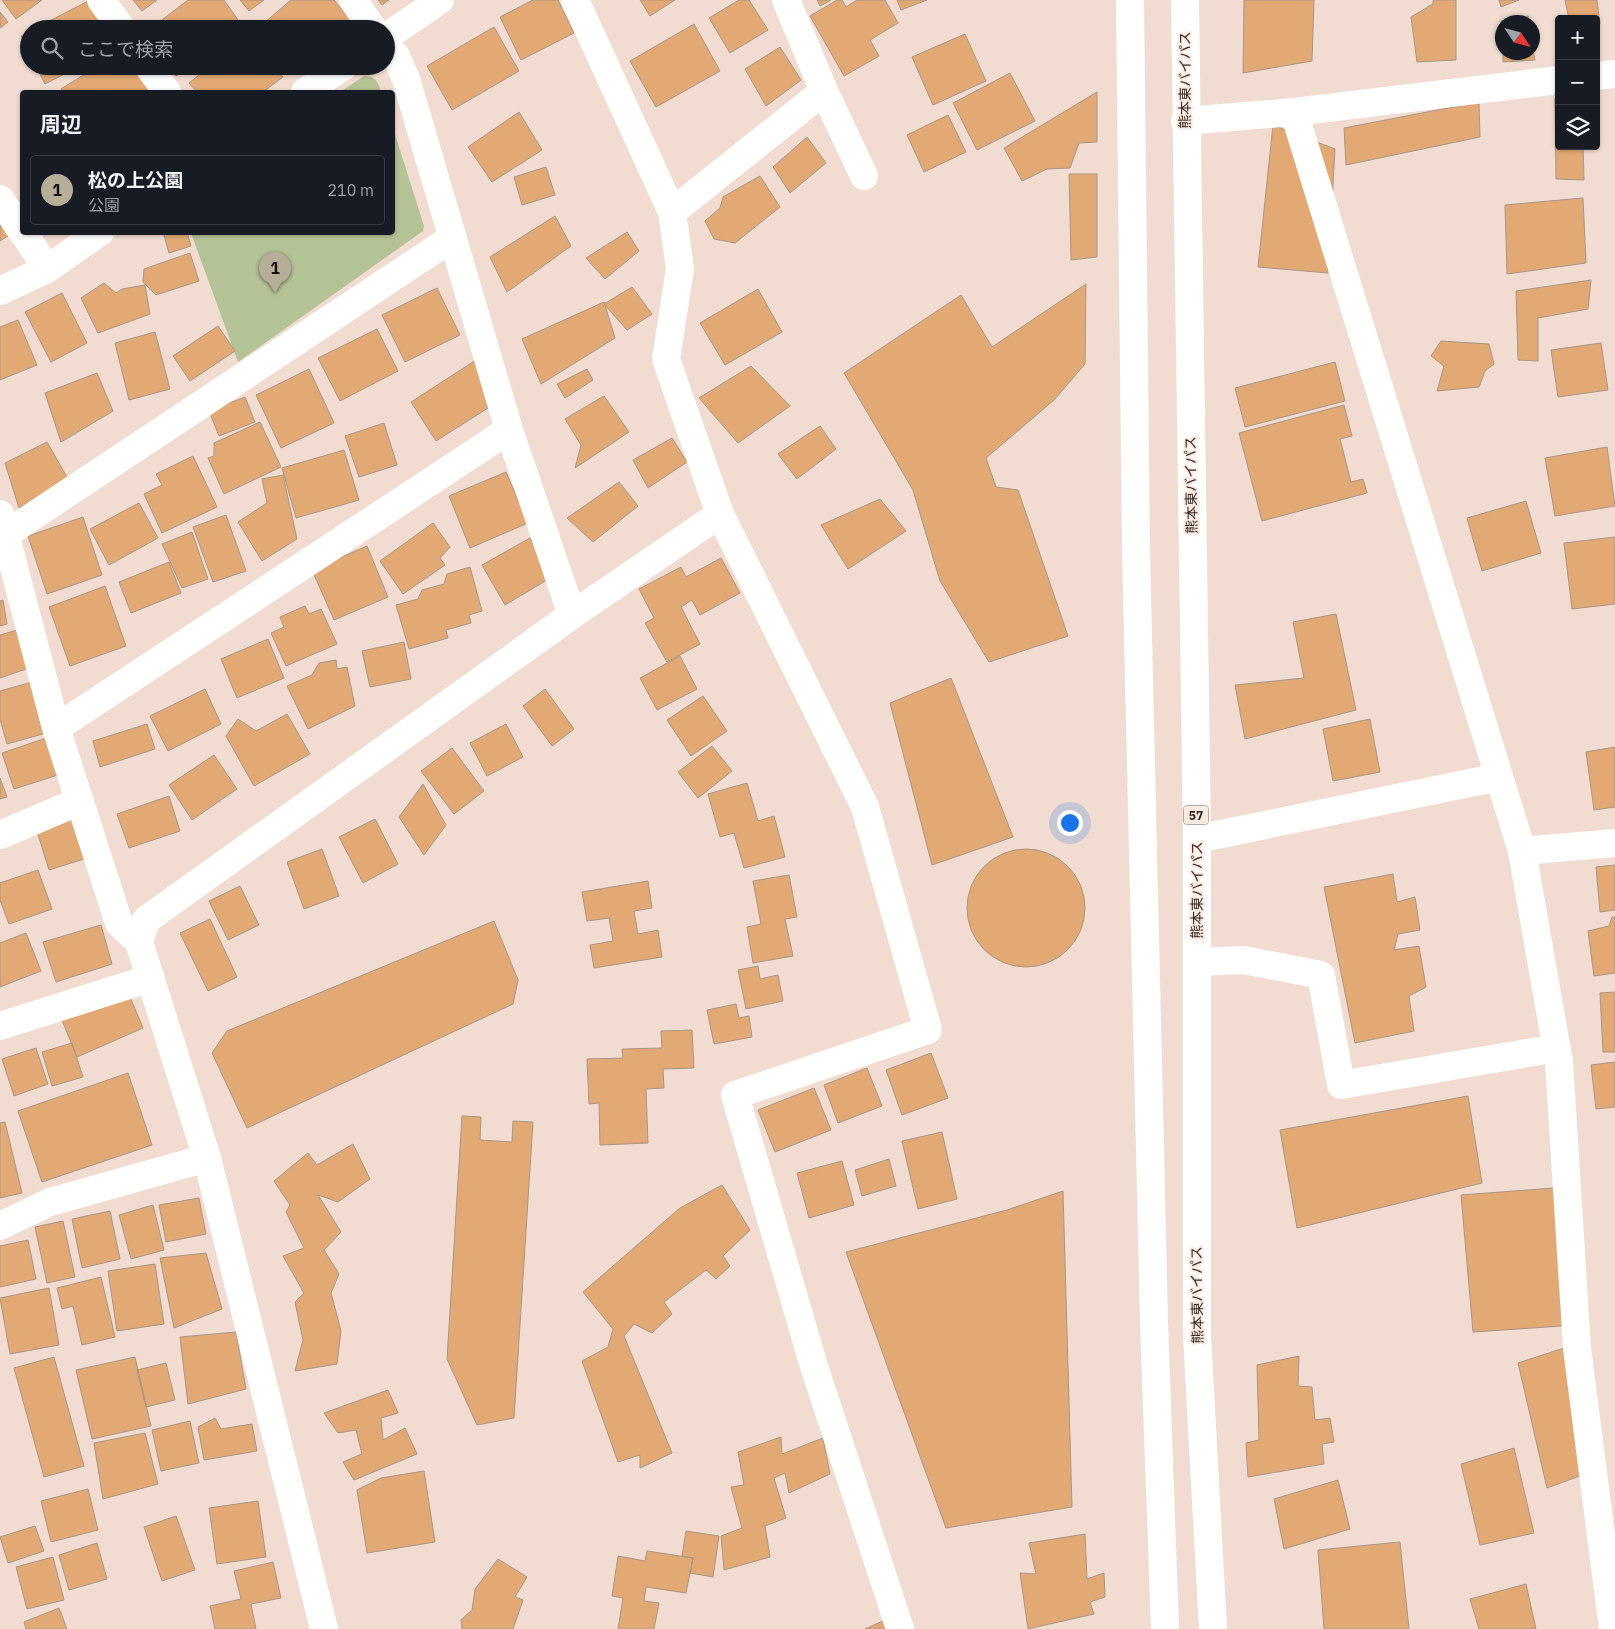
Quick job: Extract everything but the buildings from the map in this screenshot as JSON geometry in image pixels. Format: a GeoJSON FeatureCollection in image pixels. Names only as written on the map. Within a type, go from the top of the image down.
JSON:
{"type":"FeatureCollection","features":[{"type":"Feature","properties":{"kind":"main road"},"geometry":{"type":"LineString","coordinates":[[101,0],[115,20]]}},
{"type":"Feature","properties":{"kind":"main road"},"geometry":{"type":"LineString","coordinates":[[353,0],[367,20]]}},
{"type":"Feature","properties":{"kind":"main road"},"geometry":{"type":"LineString","coordinates":[[395,32],[440,0]]}},
{"type":"Feature","properties":{"kind":"main road"},"geometry":{"type":"LineString","coordinates":[[575,0],[672,212],[680,269],[666,359],[720,514],[865,807],[928,1030],[735,1095],[813,1363],[900,1629]]}},
{"type":"Feature","properties":{"kind":"main road"},"geometry":{"type":"LineString","coordinates":[[786,0],[824,91],[864,176]]}},
{"type":"Feature","properties":{"kind":"main road"},"geometry":{"type":"LineString","coordinates":[[1130,0],[1136,550],[1154,1322],[1165,1629]]}},
{"type":"Feature","properties":{"kind":"main road","name":"熊本東バイパス"},"geometry":{"type":"LineString","coordinates":[[1185,0],[1185,122],[1197,839],[1197,1335],[1213,1629]]}},
{"type":"Feature","properties":{"kind":"main road"},"geometry":{"type":"LineString","coordinates":[[395,55],[406,79],[509,430],[572,615]]}},
{"type":"Feature","properties":{"kind":"main road"},"geometry":{"type":"LineString","coordinates":[[1600,76],[1615,74]]}},
{"type":"Feature","properties":{"kind":"main road"},"geometry":{"type":"LineString","coordinates":[[155,75],[166,90]]}},
{"type":"Feature","properties":{"kind":"main road"},"geometry":{"type":"LineString","coordinates":[[308,90],[330,75]]}},
{"type":"Feature","properties":{"kind":"main road"},"geometry":{"type":"LineString","coordinates":[[1185,122],[1294,112],[1555,80]]}},
{"type":"Feature","properties":{"kind":"main road"},"geometry":{"type":"LineString","coordinates":[[672,212],[824,91]]}},
{"type":"Feature","properties":{"kind":"main road"},"geometry":{"type":"LineString","coordinates":[[1294,112],[1522,851],[1557,1048],[1577,1348],[1613,1629]]}},
{"type":"Feature","properties":{"kind":"main road"},"geometry":{"type":"LineString","coordinates":[[0,199],[20,228]]}},
{"type":"Feature","properties":{"kind":"main road"},"geometry":{"type":"LineString","coordinates":[[25,235],[47,269]]}},
{"type":"Feature","properties":{"kind":"main road"},"geometry":{"type":"LineString","coordinates":[[0,291],[47,269],[96,235]]}},
{"type":"Feature","properties":{"kind":"main road"},"geometry":{"type":"LineString","coordinates":[[324,1629],[207,1158],[139,942],[119,923],[56,728],[3,524],[452,238]]}},
{"type":"Feature","properties":{"kind":"main road"},"geometry":{"type":"LineString","coordinates":[[56,728],[509,430]]}},
{"type":"Feature","properties":{"kind":"main road"},"geometry":{"type":"LineString","coordinates":[[139,942],[146,920],[572,615],[720,514]]}},
{"type":"Feature","properties":{"kind":"main road"},"geometry":{"type":"LineString","coordinates":[[1197,839],[1499,777]]}},
{"type":"Feature","properties":{"kind":"main road"},"geometry":{"type":"LineString","coordinates":[[0,835],[80,801]]}},
{"type":"Feature","properties":{"kind":"main road"},"geometry":{"type":"LineString","coordinates":[[1522,851],[1615,843]]}},
{"type":"Feature","properties":{"kind":"main road"},"geometry":{"type":"LineString","coordinates":[[1197,962],[1244,960],[1321,975],[1341,1085],[1557,1048]]}},
{"type":"Feature","properties":{"kind":"main road"},"geometry":{"type":"LineString","coordinates":[[0,1026],[151,978]]}},
{"type":"Feature","properties":{"kind":"main road"},"geometry":{"type":"LineString","coordinates":[[0,1226],[50,1202],[207,1158]]}},
{"type":"Feature","properties":{"kind":"green space"},"geometry":{"type":"Polygon","coordinates":[[[364,76],[376,80],[380,90],[343,90],[364,76]]]}},
{"type":"Feature","properties":{"kind":"green space"},"geometry":{"type":"Polygon","coordinates":[[[395,134],[424,226],[423,231],[238,362],[192,235],[395,235],[395,134]]]}},
{"type":"Feature","properties":{"kind":"place","name":"松の上公園"},"geometry":{"type":"Point","coordinates":[275,293]}}]}
